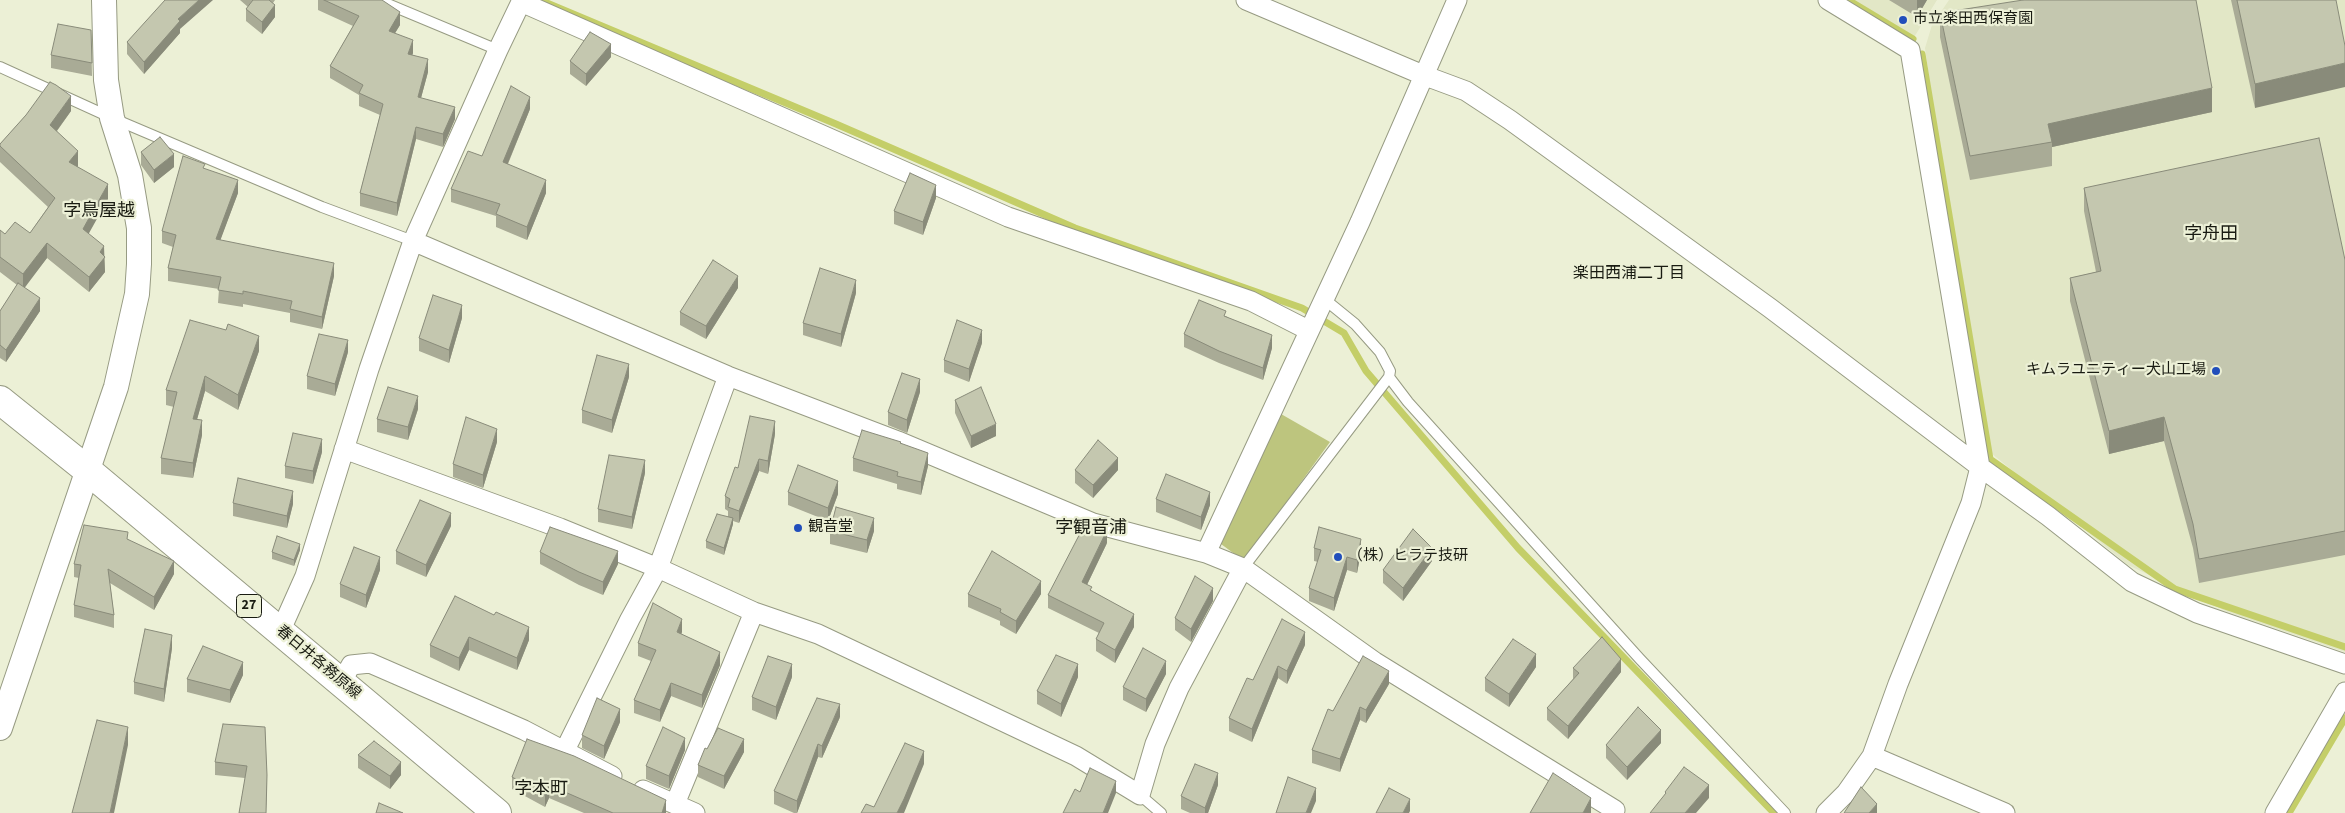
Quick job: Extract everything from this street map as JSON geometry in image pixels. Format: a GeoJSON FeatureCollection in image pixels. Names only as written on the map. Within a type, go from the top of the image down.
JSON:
{"type":"FeatureCollection","features":[{"type":"Feature","properties":{"kind":"main road","name":"春日井各務原線"},"geometry":{"type":"LineString","coordinates":[[0,400],[86,469],[497,813]]}},
{"type":"Feature","properties":{"kind":"street"},"geometry":{"type":"LineString","coordinates":[[0,728],[86,469],[116,387],[137,294],[140,264],[139,228],[130,175],[112,118],[106,80],[104,0]]}},
{"type":"Feature","properties":{"kind":"street"},"geometry":{"type":"LineString","coordinates":[[1246,0],[1423,75],[1466,91],[1510,120],[1770,308],[1980,467],[2048,516],[2132,582],[2197,613],[2345,664]]}},
{"type":"Feature","properties":{"kind":"street"},"geometry":{"type":"LineString","coordinates":[[1206,553],[1308,330],[1360,222],[1457,0]]}},
{"type":"Feature","properties":{"kind":"street"},"geometry":{"type":"LineString","coordinates":[[1826,813],[1846,793],[1872,756],[1901,676],[1971,503],[1980,467],[1910,50],[1828,0]]}},
{"type":"Feature","properties":{"kind":"street"},"geometry":{"type":"LineString","coordinates":[[280,632],[305,576],[369,369],[413,241],[498,50],[522,1],[1008,217],[1251,301],[1308,330]]}},
{"type":"Feature","properties":{"kind":"street"},"geometry":{"type":"LineString","coordinates":[[413,241],[728,376],[898,441],[1093,523],[1206,553],[1243,568],[1375,662],[1615,810],[1613,813]]}},
{"type":"Feature","properties":{"kind":"street"},"geometry":{"type":"LineString","coordinates":[[565,750],[630,619],[658,568],[728,376]]}},
{"type":"Feature","properties":{"kind":"street"},"geometry":{"type":"LineString","coordinates":[[344,449],[560,528],[658,568],[754,612],[818,634],[1076,756],[1140,795],[1155,744],[1179,688],[1243,568]]}},
{"type":"Feature","properties":{"kind":"street"},"geometry":{"type":"LineString","coordinates":[[674,804],[754,612]]}},
{"type":"Feature","properties":{"kind":"street"},"geometry":{"type":"LineString","coordinates":[[341,683],[351,665],[370,663],[565,750],[618,779],[695,813]]}},
{"type":"Feature","properties":{"kind":"street"},"geometry":{"type":"LineString","coordinates":[[2275,813],[2345,692]]}},
{"type":"Feature","properties":{"kind":"street"},"geometry":{"type":"LineString","coordinates":[[1872,756],[2005,813]]}},
{"type":"Feature","properties":{"kind":"lane"},"geometry":{"type":"LineString","coordinates":[[378,0],[498,50]]}},
{"type":"Feature","properties":{"kind":"lane"},"geometry":{"type":"LineString","coordinates":[[0,67],[112,118],[322,207],[413,241]]}},
{"type":"Feature","properties":{"kind":"lane"},"geometry":{"type":"LineString","coordinates":[[1243,568],[1389,377],[1390,371],[1380,352],[1356,324],[1323,298]]}},
{"type":"Feature","properties":{"kind":"lane"},"geometry":{"type":"LineString","coordinates":[[1389,377],[1414,409],[1639,658],[1786,813]]}},
{"type":"Feature","properties":{"kind":"lane"},"geometry":{"type":"LineString","coordinates":[[1140,795],[1161,813]]}},
{"type":"Feature","properties":{"kind":"shaded area","name":"市立楽田西保育園"},"geometry":{"type":"Polygon","coordinates":[[[1850,0],[1937,0],[1913,39],[1850,0]]]}},
{"type":"Feature","properties":{"kind":"shaded area"},"geometry":{"type":"Polygon","coordinates":[[[1949,0],[2345,0],[2345,652],[2228,612],[2128,565],[1980,444],[1925,48],[1932,25],[1949,0]]]}},
{"type":"Feature","properties":{"kind":"green space"},"geometry":{"type":"Polygon","coordinates":[[[1281,414],[1330,442],[1244,561],[1221,544],[1281,414]]]}},
{"type":"Feature","properties":{"kind":"building"},"geometry":{"type":"Polygon","coordinates":[[[165,0],[199,0],[178,19],[180,21],[144,62],[127,42],[165,0]]]}},
{"type":"Feature","properties":{"kind":"building"},"geometry":{"type":"Polygon","coordinates":[[[253,0],[269,0],[275,5],[262,22],[246,9],[253,0]]]}},
{"type":"Feature","properties":{"kind":"building"},"geometry":{"type":"Polygon","coordinates":[[[324,0],[382,0],[400,12],[389,31],[413,40],[408,54],[428,59],[418,97],[455,107],[443,134],[416,127],[397,203],[360,193],[383,104],[359,93],[363,85],[330,66],[359,16],[324,0]]]}},
{"type":"Feature","properties":{"kind":"building"},"geometry":{"type":"Polygon","coordinates":[[[2023,0],[2196,0],[2212,88],[2048,124],[2052,142],[1970,156],[1940,13],[2023,0]]]}},
{"type":"Feature","properties":{"kind":"building"},"geometry":{"type":"Polygon","coordinates":[[[2237,0],[2336,0],[2345,46],[2345,63],[2255,84],[2237,0]]]}},
{"type":"Feature","properties":{"kind":"building"},"geometry":{"type":"Polygon","coordinates":[[[58,24],[91,30],[92,63],[51,55],[58,24]]]}},
{"type":"Feature","properties":{"kind":"building"},"geometry":{"type":"Polygon","coordinates":[[[590,32],[611,44],[586,74],[570,61],[590,32]]]}},
{"type":"Feature","properties":{"kind":"building"},"geometry":{"type":"Polygon","coordinates":[[[50,82],[71,96],[50,125],[78,151],[69,162],[108,184],[83,229],[104,246],[100,252],[105,257],[89,277],[47,243],[23,274],[0,257],[0,230],[5,234],[15,222],[30,233],[55,198],[0,146],[50,82]]]}},
{"type":"Feature","properties":{"kind":"building"},"geometry":{"type":"Polygon","coordinates":[[[511,86],[530,97],[503,162],[546,180],[527,227],[496,214],[500,204],[451,189],[468,151],[482,156],[511,86]]]}},
{"type":"Feature","properties":{"kind":"building"},"geometry":{"type":"Polygon","coordinates":[[[160,137],[174,154],[154,170],[141,152],[160,137]]]}},
{"type":"Feature","properties":{"kind":"building","name":"キムラユニティー犬山工場"},"geometry":{"type":"Polygon","coordinates":[[[2319,138],[2345,260],[2345,531],[2199,559],[2193,524],[2164,417],[2109,431],[2070,278],[2101,271],[2084,188],[2319,138]]]}},
{"type":"Feature","properties":{"kind":"building"},"geometry":{"type":"Polygon","coordinates":[[[183,156],[205,164],[203,168],[238,180],[216,239],[334,263],[322,317],[290,309],[292,301],[243,291],[243,294],[218,290],[221,277],[168,268],[176,235],[162,231],[183,156]]]}},
{"type":"Feature","properties":{"kind":"building"},"geometry":{"type":"Polygon","coordinates":[[[910,173],[936,185],[923,222],[894,211],[910,173]]]}},
{"type":"Feature","properties":{"kind":"building"},"geometry":{"type":"Polygon","coordinates":[[[713,260],[738,276],[706,326],[680,312],[713,260]]]}},
{"type":"Feature","properties":{"kind":"building"},"geometry":{"type":"Polygon","coordinates":[[[820,268],[856,280],[841,334],[803,323],[820,268]]]}},
{"type":"Feature","properties":{"kind":"building"},"geometry":{"type":"Polygon","coordinates":[[[18,283],[40,298],[6,350],[0,345],[0,311],[18,283]]]}},
{"type":"Feature","properties":{"kind":"building"},"geometry":{"type":"Polygon","coordinates":[[[433,295],[462,305],[449,350],[419,338],[433,295]]]}},
{"type":"Feature","properties":{"kind":"building"},"geometry":{"type":"Polygon","coordinates":[[[1199,300],[1226,311],[1224,316],[1272,335],[1263,368],[1219,351],[1184,334],[1199,300]]]}},
{"type":"Feature","properties":{"kind":"building"},"geometry":{"type":"Polygon","coordinates":[[[190,320],[226,330],[228,324],[259,336],[238,395],[205,376],[193,419],[202,420],[193,463],[161,458],[177,392],[166,390],[190,320]]]}},
{"type":"Feature","properties":{"kind":"building"},"geometry":{"type":"Polygon","coordinates":[[[957,320],[982,330],[969,369],[944,360],[957,320]]]}},
{"type":"Feature","properties":{"kind":"building"},"geometry":{"type":"Polygon","coordinates":[[[319,334],[348,340],[335,384],[307,376],[319,334]]]}},
{"type":"Feature","properties":{"kind":"building"},"geometry":{"type":"Polygon","coordinates":[[[597,355],[629,364],[612,420],[582,410],[597,355]]]}},
{"type":"Feature","properties":{"kind":"building"},"geometry":{"type":"Polygon","coordinates":[[[902,373],[920,379],[907,420],[888,412],[902,373]]]}},
{"type":"Feature","properties":{"kind":"building"},"geometry":{"type":"Polygon","coordinates":[[[388,387],[418,396],[408,427],[377,419],[388,387]]]}},
{"type":"Feature","properties":{"kind":"building"},"geometry":{"type":"Polygon","coordinates":[[[981,387],[996,424],[971,436],[955,400],[981,387]]]}},
{"type":"Feature","properties":{"kind":"building"},"geometry":{"type":"Polygon","coordinates":[[[750,416],[775,421],[768,461],[759,459],[739,511],[728,507],[730,499],[725,496],[735,467],[738,468],[750,416]]]}},
{"type":"Feature","properties":{"kind":"building"},"geometry":{"type":"Polygon","coordinates":[[[466,417],[497,429],[483,475],[453,464],[466,417]]]}},
{"type":"Feature","properties":{"kind":"building"},"geometry":{"type":"Polygon","coordinates":[[[862,430],[901,442],[928,453],[921,482],[897,476],[898,472],[853,458],[862,430]]]}},
{"type":"Feature","properties":{"kind":"building"},"geometry":{"type":"Polygon","coordinates":[[[293,433],[322,439],[313,471],[285,466],[293,433]]]}},
{"type":"Feature","properties":{"kind":"building"},"geometry":{"type":"Polygon","coordinates":[[[1098,440],[1118,458],[1093,485],[1075,470],[1098,440]]]}},
{"type":"Feature","properties":{"kind":"building"},"geometry":{"type":"Polygon","coordinates":[[[609,455],[645,460],[632,517],[598,509],[609,455]]]}},
{"type":"Feature","properties":{"kind":"building"},"geometry":{"type":"Polygon","coordinates":[[[798,465],[838,481],[828,508],[788,492],[798,465]]]}},
{"type":"Feature","properties":{"kind":"building"},"geometry":{"type":"Polygon","coordinates":[[[1166,474],[1210,492],[1201,517],[1156,499],[1166,474]]]}},
{"type":"Feature","properties":{"kind":"building"},"geometry":{"type":"Polygon","coordinates":[[[238,478],[293,491],[287,516],[233,503],[238,478]]]}},
{"type":"Feature","properties":{"kind":"building"},"geometry":{"type":"Polygon","coordinates":[[[420,500],[451,513],[426,565],[396,551],[420,500]]]}},
{"type":"Feature","properties":{"kind":"building"},"geometry":{"type":"Polygon","coordinates":[[[836,507],[874,518],[867,540],[830,531],[836,507]]]}},
{"type":"Feature","properties":{"kind":"building"},"geometry":{"type":"Polygon","coordinates":[[[717,514],[733,518],[724,548],[706,541],[717,514]]]}},
{"type":"Feature","properties":{"kind":"building"},"geometry":{"type":"Polygon","coordinates":[[[1087,520],[1107,530],[1082,582],[1092,587],[1090,590],[1134,614],[1115,650],[1096,639],[1104,623],[1048,595],[1087,520]]]}},
{"type":"Feature","properties":{"kind":"building"},"geometry":{"type":"Polygon","coordinates":[[[84,525],[128,532],[127,539],[174,561],[154,597],[108,569],[114,615],[74,605],[81,565],[74,564],[84,525]]]}},
{"type":"Feature","properties":{"kind":"building"},"geometry":{"type":"Polygon","coordinates":[[[550,527],[618,551],[603,582],[540,552],[550,527]]]}},
{"type":"Feature","properties":{"kind":"building"},"geometry":{"type":"Polygon","coordinates":[[[1319,527],[1361,539],[1357,560],[1347,557],[1334,598],[1309,588],[1321,550],[1314,548],[1319,527]]]}},
{"type":"Feature","properties":{"kind":"building"},"geometry":{"type":"Polygon","coordinates":[[[1413,529],[1432,548],[1403,588],[1383,570],[1413,529]]]}},
{"type":"Feature","properties":{"kind":"building"},"geometry":{"type":"Polygon","coordinates":[[[277,536],[300,544],[294,560],[272,552],[277,536]]]}},
{"type":"Feature","properties":{"kind":"building"},"geometry":{"type":"Polygon","coordinates":[[[354,547],[380,557],[366,595],[340,584],[354,547]]]}},
{"type":"Feature","properties":{"kind":"building"},"geometry":{"type":"Polygon","coordinates":[[[992,551],[1041,581],[1016,621],[1000,612],[1001,609],[968,594],[992,551]]]}},
{"type":"Feature","properties":{"kind":"building"},"geometry":{"type":"Polygon","coordinates":[[[1195,576],[1213,588],[1191,629],[1175,618],[1195,576]]]}},
{"type":"Feature","properties":{"kind":"building"},"geometry":{"type":"Polygon","coordinates":[[[455,596],[494,615],[496,612],[529,627],[517,658],[469,637],[459,658],[430,645],[455,596]]]}},
{"type":"Feature","properties":{"kind":"building"},"geometry":{"type":"Polygon","coordinates":[[[653,603],[682,619],[677,632],[720,652],[702,695],[671,683],[660,710],[634,700],[656,650],[638,643],[653,603]]]}},
{"type":"Feature","properties":{"kind":"building"},"geometry":{"type":"Polygon","coordinates":[[[1282,619],[1305,632],[1287,671],[1278,666],[1252,729],[1229,718],[1247,678],[1253,680],[1282,619]]]}},
{"type":"Feature","properties":{"kind":"building"},"geometry":{"type":"Polygon","coordinates":[[[145,629],[172,635],[164,689],[134,682],[145,629]]]}},
{"type":"Feature","properties":{"kind":"building"},"geometry":{"type":"Polygon","coordinates":[[[1602,637],[1621,659],[1568,726],[1547,708],[1579,673],[1573,668],[1602,637]]]}},
{"type":"Feature","properties":{"kind":"building"},"geometry":{"type":"Polygon","coordinates":[[[1513,639],[1536,654],[1509,694],[1485,678],[1513,639]]]}},
{"type":"Feature","properties":{"kind":"building"},"geometry":{"type":"Polygon","coordinates":[[[203,646],[243,662],[230,690],[187,679],[203,646]]]}},
{"type":"Feature","properties":{"kind":"building"},"geometry":{"type":"Polygon","coordinates":[[[1143,648],[1166,661],[1146,699],[1123,687],[1143,648]]]}},
{"type":"Feature","properties":{"kind":"building"},"geometry":{"type":"Polygon","coordinates":[[[1056,655],[1078,664],[1061,704],[1037,691],[1056,655]]]}},
{"type":"Feature","properties":{"kind":"building"},"geometry":{"type":"Polygon","coordinates":[[[768,656],[792,664],[776,707],[752,697],[768,656]]]}},
{"type":"Feature","properties":{"kind":"building"},"geometry":{"type":"Polygon","coordinates":[[[1363,656],[1389,671],[1366,710],[1360,707],[1340,759],[1312,750],[1328,709],[1333,711],[1363,656]]]}},
{"type":"Feature","properties":{"kind":"building"},"geometry":{"type":"Polygon","coordinates":[[[597,698],[620,709],[604,746],[582,735],[597,698]]]}},
{"type":"Feature","properties":{"kind":"building"},"geometry":{"type":"Polygon","coordinates":[[[817,698],[840,704],[822,746],[818,744],[797,801],[774,791],[817,698]]]}},
{"type":"Feature","properties":{"kind":"building"},"geometry":{"type":"Polygon","coordinates":[[[1638,707],[1661,730],[1627,767],[1606,745],[1638,707]]]}},
{"type":"Feature","properties":{"kind":"building"},"geometry":{"type":"Polygon","coordinates":[[[97,720],[128,727],[110,813],[72,813],[97,720]]]}},
{"type":"Feature","properties":{"kind":"building"},"geometry":{"type":"Polygon","coordinates":[[[223,724],[265,727],[266,813],[239,813],[247,766],[215,762],[223,724]]]}},
{"type":"Feature","properties":{"kind":"building"},"geometry":{"type":"Polygon","coordinates":[[[663,727],[685,738],[669,776],[646,766],[663,727]]]}},
{"type":"Feature","properties":{"kind":"building"},"geometry":{"type":"Polygon","coordinates":[[[718,728],[744,739],[724,776],[698,765],[705,748],[707,749],[718,728]]]}},
{"type":"Feature","properties":{"kind":"building"},"geometry":{"type":"Polygon","coordinates":[[[527,739],[574,756],[666,800],[662,813],[613,813],[549,785],[545,795],[512,777],[527,739]]]}},
{"type":"Feature","properties":{"kind":"building"},"geometry":{"type":"Polygon","coordinates":[[[374,741],[401,762],[390,776],[358,755],[374,741]]]}},
{"type":"Feature","properties":{"kind":"building"},"geometry":{"type":"Polygon","coordinates":[[[905,743],[924,751],[897,813],[861,813],[866,804],[874,807],[905,743]]]}},
{"type":"Feature","properties":{"kind":"building"},"geometry":{"type":"Polygon","coordinates":[[[1195,764],[1218,773],[1205,808],[1181,796],[1195,764]]]}},
{"type":"Feature","properties":{"kind":"building"},"geometry":{"type":"Polygon","coordinates":[[[1684,767],[1709,785],[1685,813],[1650,813],[1666,793],[1684,767]]]}},
{"type":"Feature","properties":{"kind":"building"},"geometry":{"type":"Polygon","coordinates":[[[1090,768],[1116,781],[1103,813],[1063,813],[1075,789],[1080,792],[1090,768]]]}},
{"type":"Feature","properties":{"kind":"building"},"geometry":{"type":"Polygon","coordinates":[[[1553,773],[1591,798],[1583,813],[1530,813],[1553,773]]]}},
{"type":"Feature","properties":{"kind":"building"},"geometry":{"type":"Polygon","coordinates":[[[1288,777],[1316,788],[1306,813],[1276,813],[1288,777]]]}},
{"type":"Feature","properties":{"kind":"building"},"geometry":{"type":"Polygon","coordinates":[[[1861,787],[1877,804],[1869,813],[1844,813],[1861,787]]]}},
{"type":"Feature","properties":{"kind":"building"},"geometry":{"type":"Polygon","coordinates":[[[1389,788],[1410,799],[1403,813],[1376,813],[1389,788]]]}},
{"type":"Feature","properties":{"kind":"building"},"geometry":{"type":"Polygon","coordinates":[[[379,803],[403,813],[376,813],[379,803]]]}},
{"type":"Feature","properties":{"kind":"waterway"},"geometry":{"type":"LineString","coordinates":[[545,0],[547,3],[836,124],[1075,228],[1302,308],[1344,333],[1366,371],[1518,548],[1774,813]]}},
{"type":"Feature","properties":{"kind":"waterway"},"geometry":{"type":"LineString","coordinates":[[1848,0],[1913,39]]}},
{"type":"Feature","properties":{"kind":"waterway"},"geometry":{"type":"LineString","coordinates":[[1922,54],[1990,459],[2175,589],[2345,647]]}},
{"type":"Feature","properties":{"kind":"waterway"},"geometry":{"type":"LineString","coordinates":[[2289,813],[2345,718]]}},
{"type":"Feature","properties":{"kind":"place","name":"市立楽田西保育園"},"geometry":{"type":"Point","coordinates":[1903,20]}},
{"type":"Feature","properties":{"kind":"place","name":"キムラユニティー犬山工場"},"geometry":{"type":"Point","coordinates":[2216,371]}},
{"type":"Feature","properties":{"kind":"place","name":"観音堂"},"geometry":{"type":"Point","coordinates":[798,528]}},
{"type":"Feature","properties":{"kind":"place","name":"（株）ヒラテ技研"},"geometry":{"type":"Point","coordinates":[1338,557]}},
{"type":"Feature","properties":{"kind":"district","name":"字鳥屋越"},"geometry":{"type":"Point","coordinates":[99,212]}},
{"type":"Feature","properties":{"kind":"district","name":"字舟田"},"geometry":{"type":"Point","coordinates":[2211,235]}},
{"type":"Feature","properties":{"kind":"district","name":"楽田西浦二丁目"},"geometry":{"type":"Point","coordinates":[1629,274]}},
{"type":"Feature","properties":{"kind":"district","name":"字観音浦"},"geometry":{"type":"Point","coordinates":[1091,529]}},
{"type":"Feature","properties":{"kind":"district","name":"字本町"},"geometry":{"type":"Point","coordinates":[541,790]}}]}
